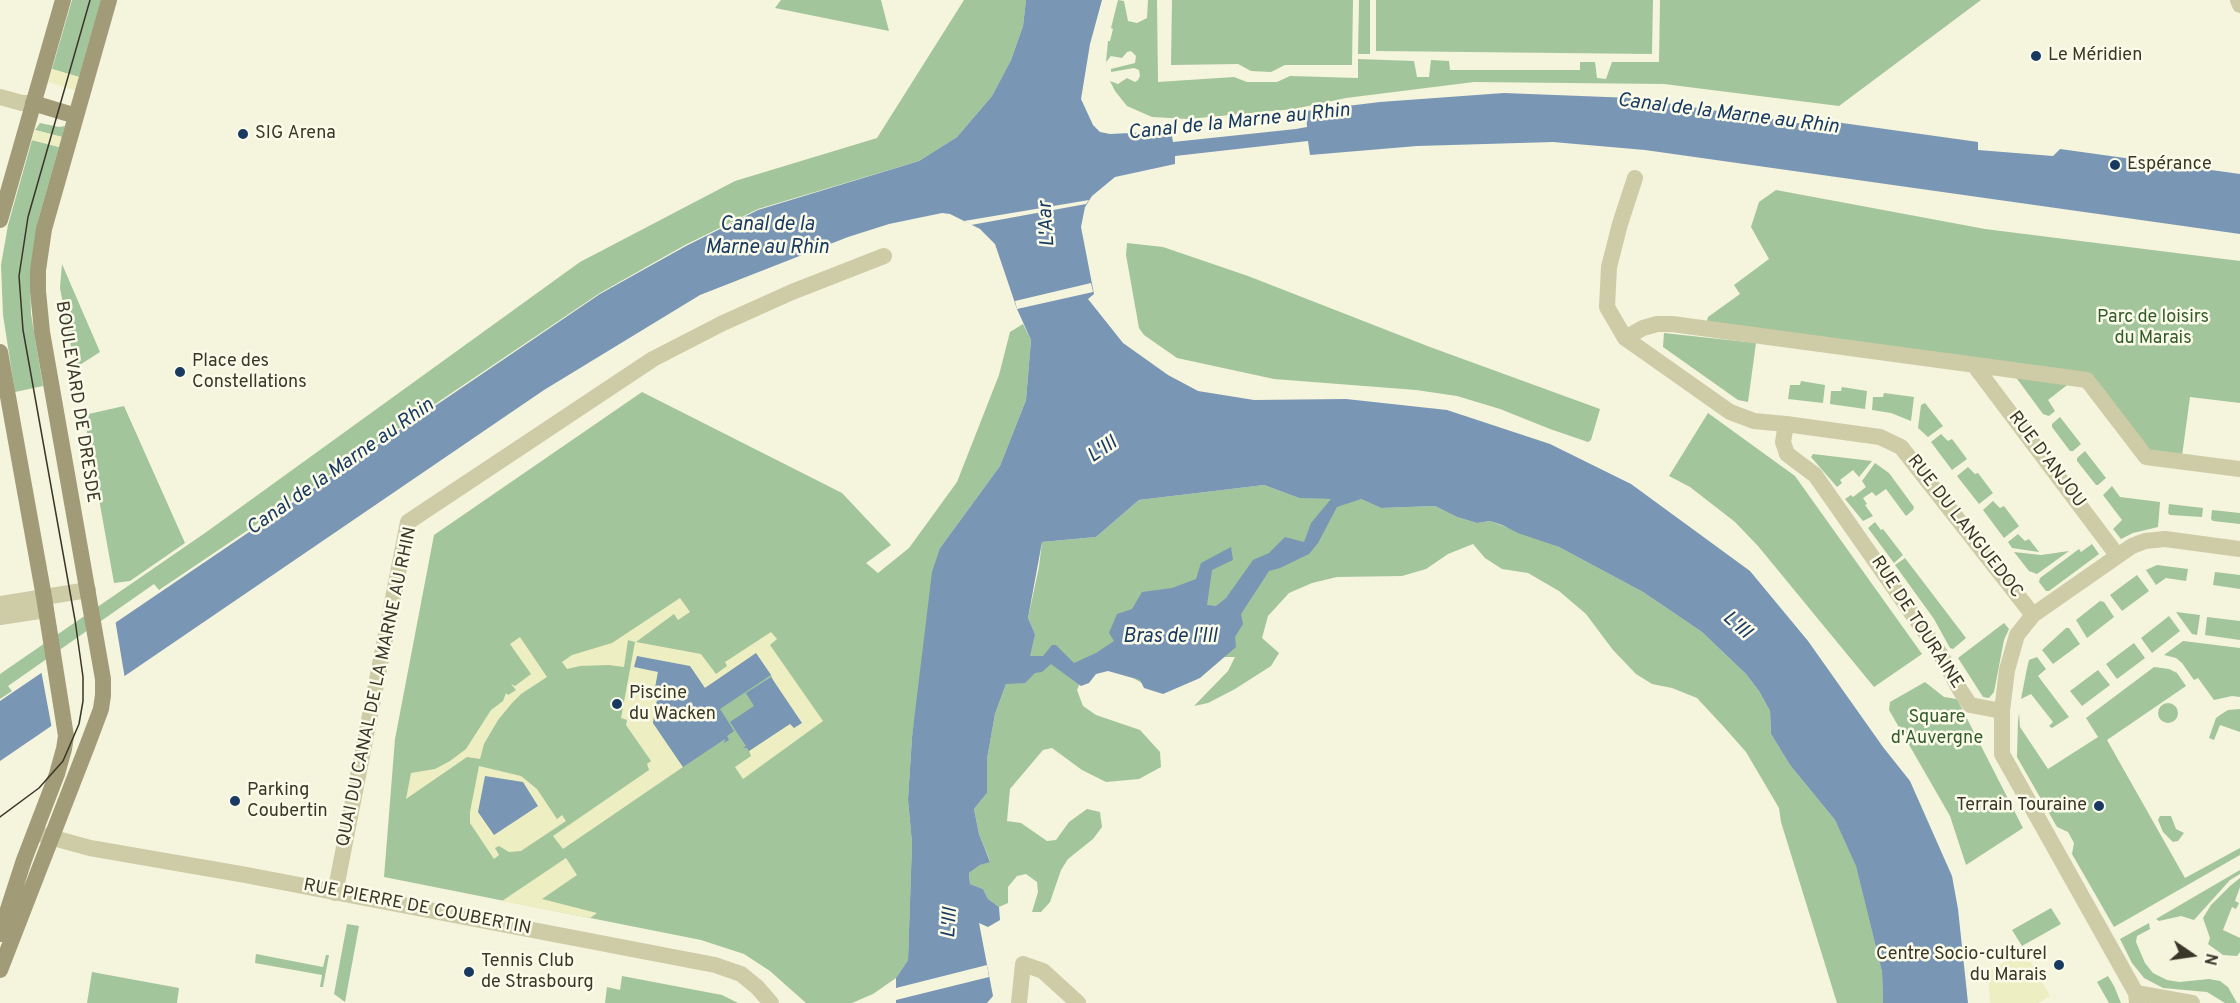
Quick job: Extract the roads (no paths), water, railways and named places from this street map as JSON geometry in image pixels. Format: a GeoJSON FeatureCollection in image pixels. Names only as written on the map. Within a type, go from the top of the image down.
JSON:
{"type":"FeatureCollection","features":[{"type":"Feature","properties":{"kind":"main road"},"geometry":{"type":"LineString","coordinates":[[0,220],[63,0]]}},
{"type":"Feature","properties":{"kind":"main road","name":"BOULEVARD DE DRESDE"},"geometry":{"type":"LineString","coordinates":[[0,970],[101,709],[103,679],[42,332],[38,270],[44,229],[109,0]]}},
{"type":"Feature","properties":{"kind":"main road"},"geometry":{"type":"LineString","coordinates":[[33,103],[76,116]]}},
{"type":"Feature","properties":{"kind":"main road"},"geometry":{"type":"LineString","coordinates":[[0,352],[66,734],[57,774],[34,833],[0,934]]}},
{"type":"Feature","properties":{"kind":"street"},"geometry":{"type":"LineString","coordinates":[[2238,0],[2240,5]]}},
{"type":"Feature","properties":{"kind":"street"},"geometry":{"type":"LineString","coordinates":[[0,97],[22,103],[33,103]]}},
{"type":"Feature","properties":{"kind":"street"},"geometry":{"type":"LineString","coordinates":[[1635,178],[1609,267],[1607,307],[1625,338],[1730,412],[1754,421],[1786,424]]}},
{"type":"Feature","properties":{"kind":"street","name":"QUAI DU CANAL DE LA MARNE AU RHIN"},"geometry":{"type":"LineString","coordinates":[[335,893],[408,522],[653,359],[723,323],[792,292],[884,256]]}},
{"type":"Feature","properties":{"kind":"street"},"geometry":{"type":"LineString","coordinates":[[1625,338],[1642,327],[1672,324],[2087,380],[2146,458],[2240,468]]}},
{"type":"Feature","properties":{"kind":"street","name":"RUE D'ANJOU"},"geometry":{"type":"LineString","coordinates":[[1974,365],[2117,555]]}},
{"type":"Feature","properties":{"kind":"street","name":"RUE DU LANGUEDOC"},"geometry":{"type":"LineString","coordinates":[[1786,424],[1880,437],[1901,447],[2033,615]]}},
{"type":"Feature","properties":{"kind":"street","name":"RUE DE TOURAINE"},"geometry":{"type":"LineString","coordinates":[[1786,424],[1783,442],[1786,454],[1815,475],[1941,655],[1965,698],[1971,705],[2002,711]]}},
{"type":"Feature","properties":{"kind":"street"},"geometry":{"type":"LineString","coordinates":[[2192,1003],[2136,998],[2002,754],[2002,711],[2007,670],[2017,635],[2033,615],[2117,555],[2145,541],[2164,539],[2240,549]]}},
{"type":"Feature","properties":{"kind":"street"},"geometry":{"type":"LineString","coordinates":[[0,617],[88,590]]}},
{"type":"Feature","properties":{"kind":"street"},"geometry":{"type":"LineString","coordinates":[[0,604],[45,603]]}},
{"type":"Feature","properties":{"kind":"street","name":"RUE PIERRE DE COUBERTIN"},"geometry":{"type":"LineString","coordinates":[[34,833],[90,848],[716,965],[741,974],[771,1003]]}},
{"type":"Feature","properties":{"kind":"street"},"geometry":{"type":"LineString","coordinates":[[1019,1003],[1023,964],[1043,971],[1077,1003]]}},
{"type":"Feature","properties":{"kind":"water"},"geometry":{"type":"Polygon","coordinates":[[[1026,0],[1102,0],[1090,44],[1081,99],[1093,125],[1100,132],[1110,134],[1171,131],[1173,142],[1307,127],[1306,111],[1380,102],[1504,93],[1632,98],[1824,127],[1828,121],[1978,142],[1978,150],[2053,156],[2060,149],[2240,174],[2240,234],[1645,150],[1553,142],[1417,146],[1310,155],[1308,141],[1175,156],[1175,164],[1115,177],[1092,196],[1085,207],[1081,227],[1094,294],[1088,299],[1123,343],[1168,375],[1198,391],[1254,400],[1346,399],[1447,410],[1550,444],[1631,484],[1750,571],[1808,641],[1883,747],[1910,781],[1952,876],[1958,909],[1968,1003],[1883,1003],[1882,972],[1856,866],[1835,820],[1790,765],[1771,734],[1770,711],[1759,691],[1746,674],[1702,632],[1643,592],[1559,547],[1490,521],[1477,523],[1457,517],[1435,506],[1381,508],[1361,499],[1337,507],[1318,543],[1309,554],[1269,571],[1241,614],[1243,624],[1235,637],[1236,647],[1200,678],[1163,694],[1144,688],[1140,680],[1108,671],[1096,674],[1089,683],[1081,686],[1051,664],[1042,672],[1035,673],[1025,683],[1006,684],[995,714],[987,759],[987,793],[974,809],[979,834],[990,862],[980,865],[969,873],[970,884],[983,889],[988,899],[999,907],[1000,920],[988,927],[979,923],[993,996],[987,1003],[896,1003],[896,978],[908,960],[912,843],[908,800],[912,737],[932,572],[940,548],[1000,466],[1026,400],[1031,340],[1017,309],[995,244],[980,229],[950,214],[942,213],[889,224],[848,237],[700,295],[544,390],[0,761],[0,701],[600,294],[686,246],[758,210],[919,161],[957,137],[992,96],[1011,60],[1023,26],[1026,0]],[[1264,485],[1139,500],[1096,537],[1042,542],[1028,618],[1035,634],[1030,656],[1043,656],[1052,645],[1056,645],[1074,663],[1096,653],[1114,641],[1109,633],[1117,614],[1132,609],[1142,592],[1172,588],[1196,579],[1201,563],[1231,547],[1233,560],[1212,570],[1207,605],[1216,606],[1226,598],[1253,560],[1269,553],[1285,537],[1304,542],[1311,523],[1331,499],[1299,498],[1264,485]]]}},
{"type":"Feature","properties":{"kind":"water"},"geometry":{"type":"Polygon","coordinates":[[[756,653],[771,675],[720,709],[734,731],[727,736],[729,740],[724,743],[725,739],[683,767],[653,723],[658,695],[654,694],[658,672],[634,667],[637,656],[690,666],[705,688],[756,653]]]}},
{"type":"Feature","properties":{"kind":"water"},"geometry":{"type":"Polygon","coordinates":[[[771,677],[802,723],[794,728],[790,724],[749,751],[743,748],[746,746],[730,722],[754,706],[746,693],[771,677]]]}},
{"type":"Feature","properties":{"kind":"water"},"geometry":{"type":"Polygon","coordinates":[[[485,776],[523,782],[538,806],[494,835],[478,812],[485,776]]]}},
{"type":"Feature","properties":{"kind":"tram line"},"geometry":{"type":"LineString","coordinates":[[0,817],[39,788],[63,761],[79,724],[83,701],[83,677],[75,620],[23,330],[19,276],[28,217],[90,0]]}},
{"type":"Feature","properties":{"kind":"place","name":"Le Méridien"},"geometry":{"type":"Point","coordinates":[2036,56]}},
{"type":"Feature","properties":{"kind":"place","name":"SIG Arena"},"geometry":{"type":"Point","coordinates":[243,134]}},
{"type":"Feature","properties":{"kind":"place","name":"Espérance"},"geometry":{"type":"Point","coordinates":[2115,165]}},
{"type":"Feature","properties":{"kind":"place","name":"Place des Constellations"},"geometry":{"type":"Point","coordinates":[180,372]}},
{"type":"Feature","properties":{"kind":"place","name":"Piscine du Wacken"},"geometry":{"type":"Point","coordinates":[617,704]}},
{"type":"Feature","properties":{"kind":"place","name":"Parking Coubertin"},"geometry":{"type":"Point","coordinates":[235,801]}},
{"type":"Feature","properties":{"kind":"place","name":"Terrain Touraine"},"geometry":{"type":"Point","coordinates":[2099,806]}},
{"type":"Feature","properties":{"kind":"place","name":"Centre Socio-culturel du Marais"},"geometry":{"type":"Point","coordinates":[2059,965]}},
{"type":"Feature","properties":{"kind":"place","name":"Tennis Club de Strasbourg"},"geometry":{"type":"Point","coordinates":[469,972]}},
{"type":"Feature","properties":{"kind":"water label","name":"Canal de la Marne au Rhin"},"geometry":{"type":"Point","coordinates":[1728,115]}},
{"type":"Feature","properties":{"kind":"water label","name":"Canal de la Marne au Rhin"},"geometry":{"type":"Point","coordinates":[1239,123]}},
{"type":"Feature","properties":{"kind":"water label","name":"L'Aar"},"geometry":{"type":"Point","coordinates":[1048,224]}},
{"type":"Feature","properties":{"kind":"water label","name":"Canal de la Marne au Rhin"},"geometry":{"type":"Point","coordinates":[767,238]}},
{"type":"Feature","properties":{"kind":"water label","name":"L'Ill"},"geometry":{"type":"Point","coordinates":[1103,451]}},
{"type":"Feature","properties":{"kind":"water label","name":"Canal de la Marne au Rhin"},"geometry":{"type":"Point","coordinates":[341,468]}},
{"type":"Feature","properties":{"kind":"water label","name":"L'Ill"},"geometry":{"type":"Point","coordinates":[1736,626]}},
{"type":"Feature","properties":{"kind":"water label","name":"Bras de l'Ill"},"geometry":{"type":"Point","coordinates":[1170,638]}},
{"type":"Feature","properties":{"kind":"water label","name":"L'Ill"},"geometry":{"type":"Point","coordinates":[951,923]}},
{"type":"Feature","properties":{"kind":"park label","name":"Parc de loisirs du Marais"},"geometry":{"type":"Point","coordinates":[2153,328]}},
{"type":"Feature","properties":{"kind":"park label","name":"Square d'Auvergne"},"geometry":{"type":"Point","coordinates":[1937,728]}}]}
